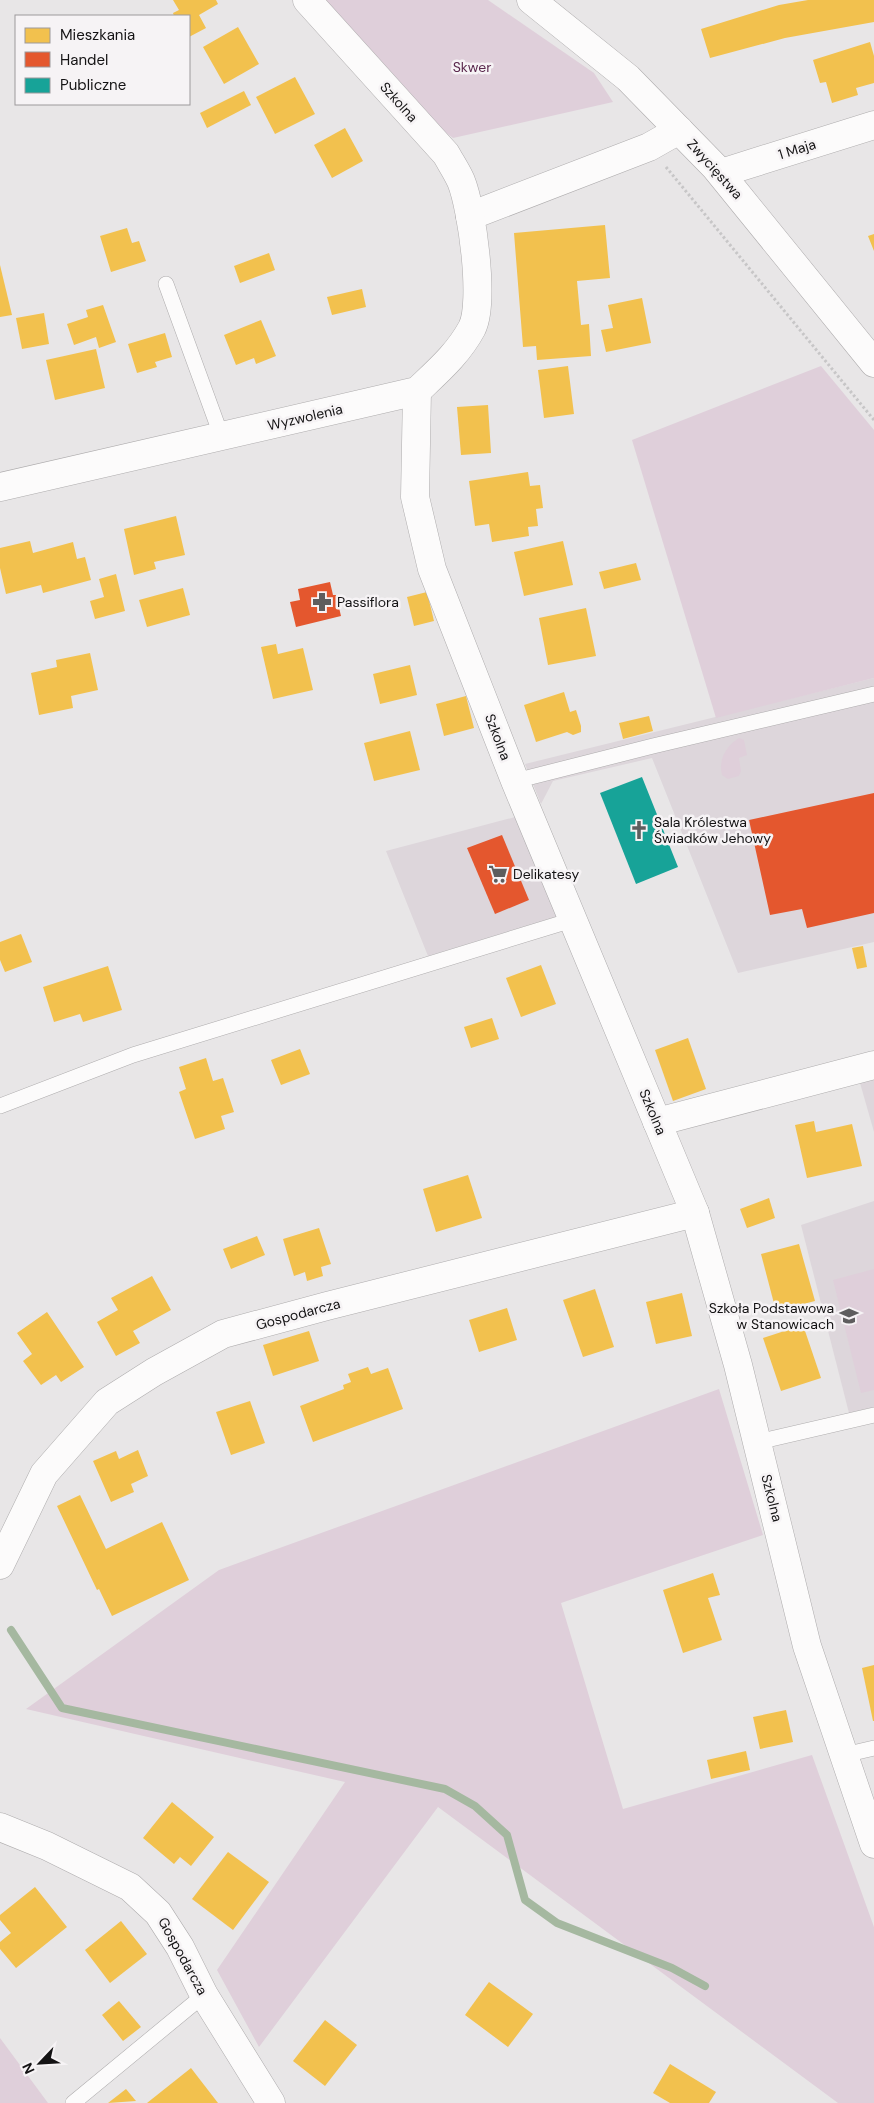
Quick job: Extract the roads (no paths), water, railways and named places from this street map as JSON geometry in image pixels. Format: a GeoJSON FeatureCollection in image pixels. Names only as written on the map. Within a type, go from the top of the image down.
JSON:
{"type":"FeatureCollection","features":[{"type":"Feature","properties":{"kind":"street","name":"Szkolna"},"geometry":{"type":"LineString","coordinates":[[307,0],[446,154],[461,182],[470,216]]}},
{"type":"Feature","properties":{"kind":"street","name":"Zwycięstwa"},"geometry":{"type":"LineString","coordinates":[[531,0],[628,78],[721,173],[874,362]]}},
{"type":"Feature","properties":{"kind":"street","name":"1 Maja"},"geometry":{"type":"LineString","coordinates":[[721,173],[874,125]]}},
{"type":"Feature","properties":{"kind":"street"},"geometry":{"type":"LineString","coordinates":[[470,216],[649,147],[679,130]]}},
{"type":"Feature","properties":{"kind":"street","name":"Wyzwolenia"},"geometry":{"type":"LineString","coordinates":[[0,487],[417,391],[453,358],[473,326],[478,290],[475,241],[470,216]]}},
{"type":"Feature","properties":{"kind":"street","name":"Szkolna"},"geometry":{"type":"LineString","coordinates":[[417,391],[415,498],[432,569],[515,782],[694,1213],[738,1365],[807,1646],[874,1844]]}},
{"type":"Feature","properties":{"kind":"street"},"geometry":{"type":"LineString","coordinates":[[657,1122],[874,1065]]}},
{"type":"Feature","properties":{"kind":"street","name":"Gospodarcza"},"geometry":{"type":"LineString","coordinates":[[0,1565],[44,1474],[107,1402],[154,1372],[224,1334],[336,1303],[694,1213]]}},
{"type":"Feature","properties":{"kind":"street","name":"Gospodarcza"},"geometry":{"type":"LineString","coordinates":[[0,1827],[47,1846],[130,1887],[158,1913],[180,1947],[204,1995],[271,2103]]}},
{"type":"Feature","properties":{"kind":"lane"},"geometry":{"type":"LineString","coordinates":[[166,284],[221,435]]}},
{"type":"Feature","properties":{"kind":"lane"},"geometry":{"type":"LineString","coordinates":[[515,782],[662,744],[874,694]]}},
{"type":"Feature","properties":{"kind":"lane"},"geometry":{"type":"LineString","coordinates":[[0,1106],[133,1055],[572,920]]}},
{"type":"Feature","properties":{"kind":"lane"},"geometry":{"type":"LineString","coordinates":[[758,1442],[874,1416]]}},
{"type":"Feature","properties":{"kind":"lane"},"geometry":{"type":"LineString","coordinates":[[844,1755],[874,1748]]}},
{"type":"Feature","properties":{"kind":"lane"},"geometry":{"type":"LineString","coordinates":[[73,2103],[204,1995]]}},
{"type":"Feature","properties":{"kind":"waterway"},"geometry":{"type":"LineString","coordinates":[[11,1630],[62,1708],[445,1789],[475,1806],[507,1835],[525,1900],[557,1923],[672,1968],[705,1986]]}},
{"type":"Feature","properties":{"kind":"place","name":"Passiflora"},"geometry":{"type":"Point","coordinates":[322,602]}},
{"type":"Feature","properties":{"kind":"place","name":"Sala Królestwa Świadków Jehowy"},"geometry":{"type":"Point","coordinates":[639,830]}},
{"type":"Feature","properties":{"kind":"place","name":"Delikatesy"},"geometry":{"type":"Point","coordinates":[498,874]}},
{"type":"Feature","properties":{"kind":"place","name":"Szkoła Podstawowa w Stanowicach"},"geometry":{"type":"Point","coordinates":[849,1316]}},
{"type":"Feature","properties":{"kind":"park label","name":"Skwer"},"geometry":{"type":"Point","coordinates":[472,67]}}]}
